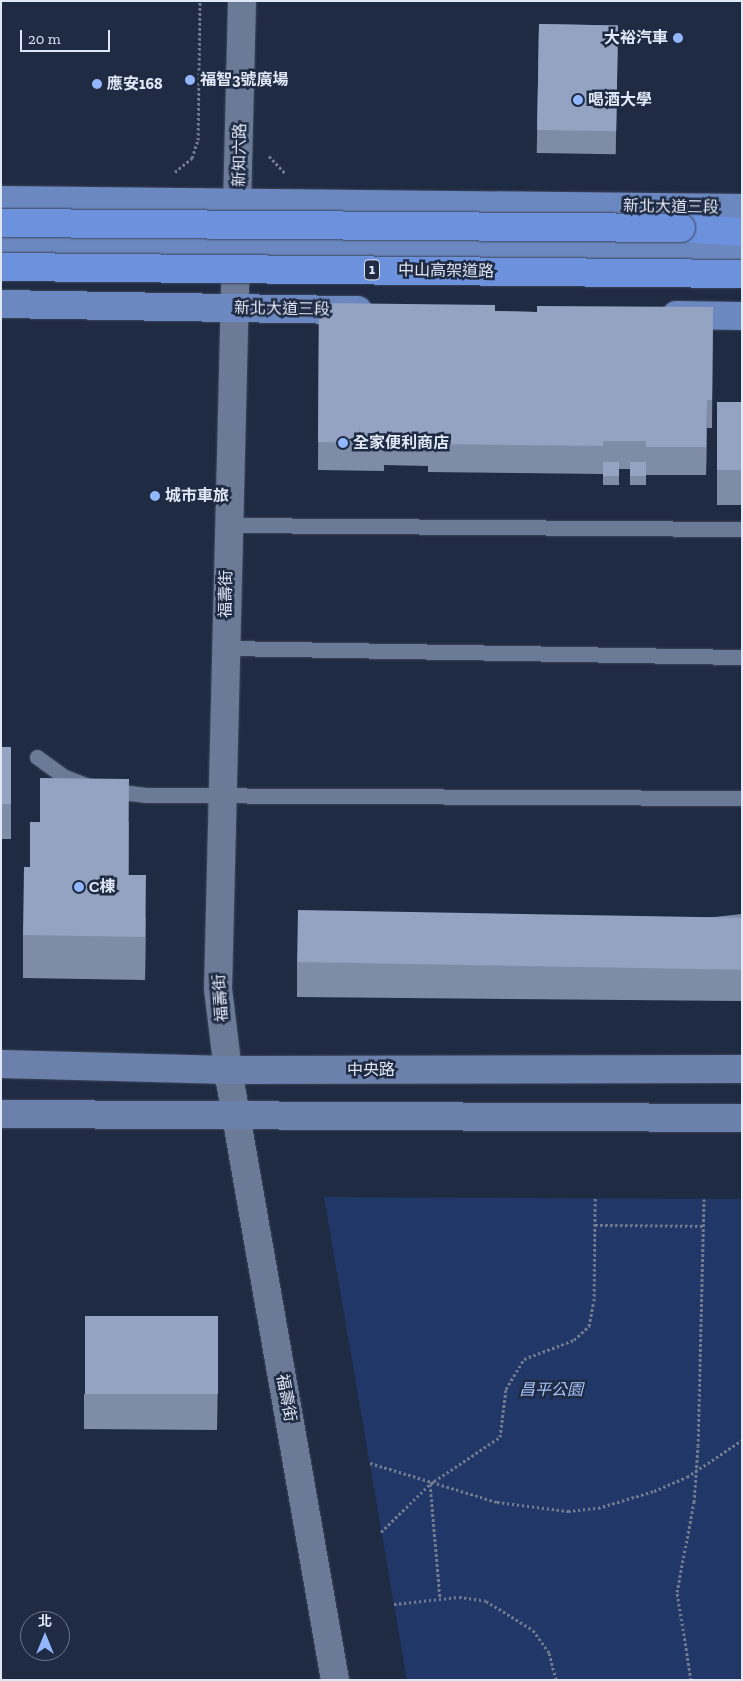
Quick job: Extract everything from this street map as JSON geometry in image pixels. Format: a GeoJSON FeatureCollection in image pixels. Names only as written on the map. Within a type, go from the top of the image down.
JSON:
{"type":"FeatureCollection","features":[{"type":"Feature","properties":{"kind":"highway"},"geometry":{"type":"LineString","coordinates":[[1,223],[742,228]]}},
{"type":"Feature","properties":{"kind":"highway"},"geometry":{"type":"LineString","coordinates":[[681,228],[742,232]]}},
{"type":"Feature","properties":{"kind":"highway","name":"中山高架道路"},"geometry":{"type":"LineString","coordinates":[[1,266],[742,274]]}},
{"type":"Feature","properties":{"kind":"main road","name":"新北大道三段"},"geometry":{"type":"LineString","coordinates":[[1,200],[742,208]]}},
{"type":"Feature","properties":{"kind":"main road","name":"1"},"geometry":{"type":"LineString","coordinates":[[1,247],[237,250],[742,250]]}},
{"type":"Feature","properties":{"kind":"main road","name":"新北大道三段"},"geometry":{"type":"LineString","coordinates":[[1,304],[384,310]]}},
{"type":"Feature","properties":{"kind":"main road"},"geometry":{"type":"LineString","coordinates":[[652,315],[742,316]]}},
{"type":"Feature","properties":{"kind":"street","name":"新知六路"},"geometry":{"type":"LineString","coordinates":[[234,308],[239,202],[242,1]]}},
{"type":"Feature","properties":{"kind":"street","name":"福壽街"},"geometry":{"type":"LineString","coordinates":[[234,308],[227,525],[218,989],[228,1070],[238,1118],[335,1680]]}},
{"type":"Feature","properties":{"kind":"street","name":"中央路"},"geometry":{"type":"LineString","coordinates":[[1,1064],[228,1070],[742,1069]]}},
{"type":"Feature","properties":{"kind":"street"},"geometry":{"type":"LineString","coordinates":[[1,1114],[238,1118],[742,1118]]}},
{"type":"Feature","properties":{"kind":"lane"},"geometry":{"type":"LineString","coordinates":[[227,525],[742,528]]}},
{"type":"Feature","properties":{"kind":"lane"},"geometry":{"type":"LineString","coordinates":[[225,648],[742,657]]}},
{"type":"Feature","properties":{"kind":"lane"},"geometry":{"type":"LineString","coordinates":[[37,757],[66,777],[98,789],[146,795],[222,793],[742,798]]}},
{"type":"Feature","properties":{"kind":"path"},"geometry":{"type":"LineString","coordinates":[[172,174],[192,158],[198,140],[200,1]]}},
{"type":"Feature","properties":{"kind":"path"},"geometry":{"type":"LineString","coordinates":[[267,152],[290,177]]}},
{"type":"Feature","properties":{"kind":"path"},"geometry":{"type":"LineString","coordinates":[[381,1532],[430,1484],[500,1436],[506,1389],[524,1359],[574,1340],[589,1326],[594,1301],[595,1198]]}},
{"type":"Feature","properties":{"kind":"path"},"geometry":{"type":"LineString","coordinates":[[691,1680],[677,1592],[694,1502],[698,1446],[704,1199]]}},
{"type":"Feature","properties":{"kind":"path"},"geometry":{"type":"LineString","coordinates":[[595,1225],[704,1226]]}},
{"type":"Feature","properties":{"kind":"path"},"geometry":{"type":"LineString","coordinates":[[370,1463],[430,1484],[532,1508],[598,1508],[687,1477],[742,1440]]}},
{"type":"Feature","properties":{"kind":"path"},"geometry":{"type":"LineString","coordinates":[[430,1484],[440,1598]]}},
{"type":"Feature","properties":{"kind":"path"},"geometry":{"type":"LineString","coordinates":[[394,1604],[440,1598],[486,1601],[510,1613],[533,1630],[549,1653],[556,1680]]}},
{"type":"Feature","properties":{"kind":"green space","name":"昌平公園"},"geometry":{"type":"Polygon","coordinates":[[[324,1197],[742,1199],[742,1680],[407,1680],[324,1197]]]}},
{"type":"Feature","properties":{"kind":"building","name":"喝酒大學"},"geometry":{"type":"Polygon","coordinates":[[[539,24],[618,25],[616,131],[537,130],[539,24]]]}},
{"type":"Feature","properties":{"kind":"building"},"geometry":{"type":"Polygon","coordinates":[[[319,303],[495,305],[495,311],[537,312],[537,306],[713,307],[712,400],[707,400],[706,447],[646,447],[646,441],[603,441],[603,446],[428,444],[428,438],[384,437],[384,443],[318,442],[319,303]]]}},
{"type":"Feature","properties":{"kind":"building"},"geometry":{"type":"Polygon","coordinates":[[[717,402],[742,402],[742,470],[717,470],[717,402]]]}},
{"type":"Feature","properties":{"kind":"building"},"geometry":{"type":"Polygon","coordinates":[[[603,462],[619,462],[619,476],[603,476],[603,462]]]}},
{"type":"Feature","properties":{"kind":"building"},"geometry":{"type":"Polygon","coordinates":[[[630,462],[646,462],[646,476],[630,476],[630,462]]]}},
{"type":"Feature","properties":{"kind":"building"},"geometry":{"type":"Polygon","coordinates":[[[1,747],[11,747],[11,804],[1,804],[1,747]]]}},
{"type":"Feature","properties":{"kind":"building","name":"C棟"},"geometry":{"type":"Polygon","coordinates":[[[40,778],[129,779],[128,875],[146,875],[145,937],[23,935],[24,867],[30,867],[30,822],[40,822],[40,778]]]}},
{"type":"Feature","properties":{"kind":"building"},"geometry":{"type":"Polygon","coordinates":[[[298,910],[742,918],[741,970],[297,962],[298,910]]]}},
{"type":"Feature","properties":{"kind":"building"},"geometry":{"type":"Polygon","coordinates":[[[85,1316],[218,1316],[218,1394],[85,1394],[85,1316]]]}},
{"type":"Feature","properties":{"kind":"place","name":"大裕汽車"},"geometry":{"type":"Point","coordinates":[678,38]}},
{"type":"Feature","properties":{"kind":"place","name":"福智3號廣場"},"geometry":{"type":"Point","coordinates":[190,80]}},
{"type":"Feature","properties":{"kind":"place","name":"應安168"},"geometry":{"type":"Point","coordinates":[97,84]}},
{"type":"Feature","properties":{"kind":"place","name":"喝酒大學"},"geometry":{"type":"Point","coordinates":[578,100]}},
{"type":"Feature","properties":{"kind":"place","name":"全家便利商店"},"geometry":{"type":"Point","coordinates":[343,443]}},
{"type":"Feature","properties":{"kind":"place","name":"城市車旅"},"geometry":{"type":"Point","coordinates":[155,496]}},
{"type":"Feature","properties":{"kind":"place","name":"C棟"},"geometry":{"type":"Point","coordinates":[79,887]}}]}
